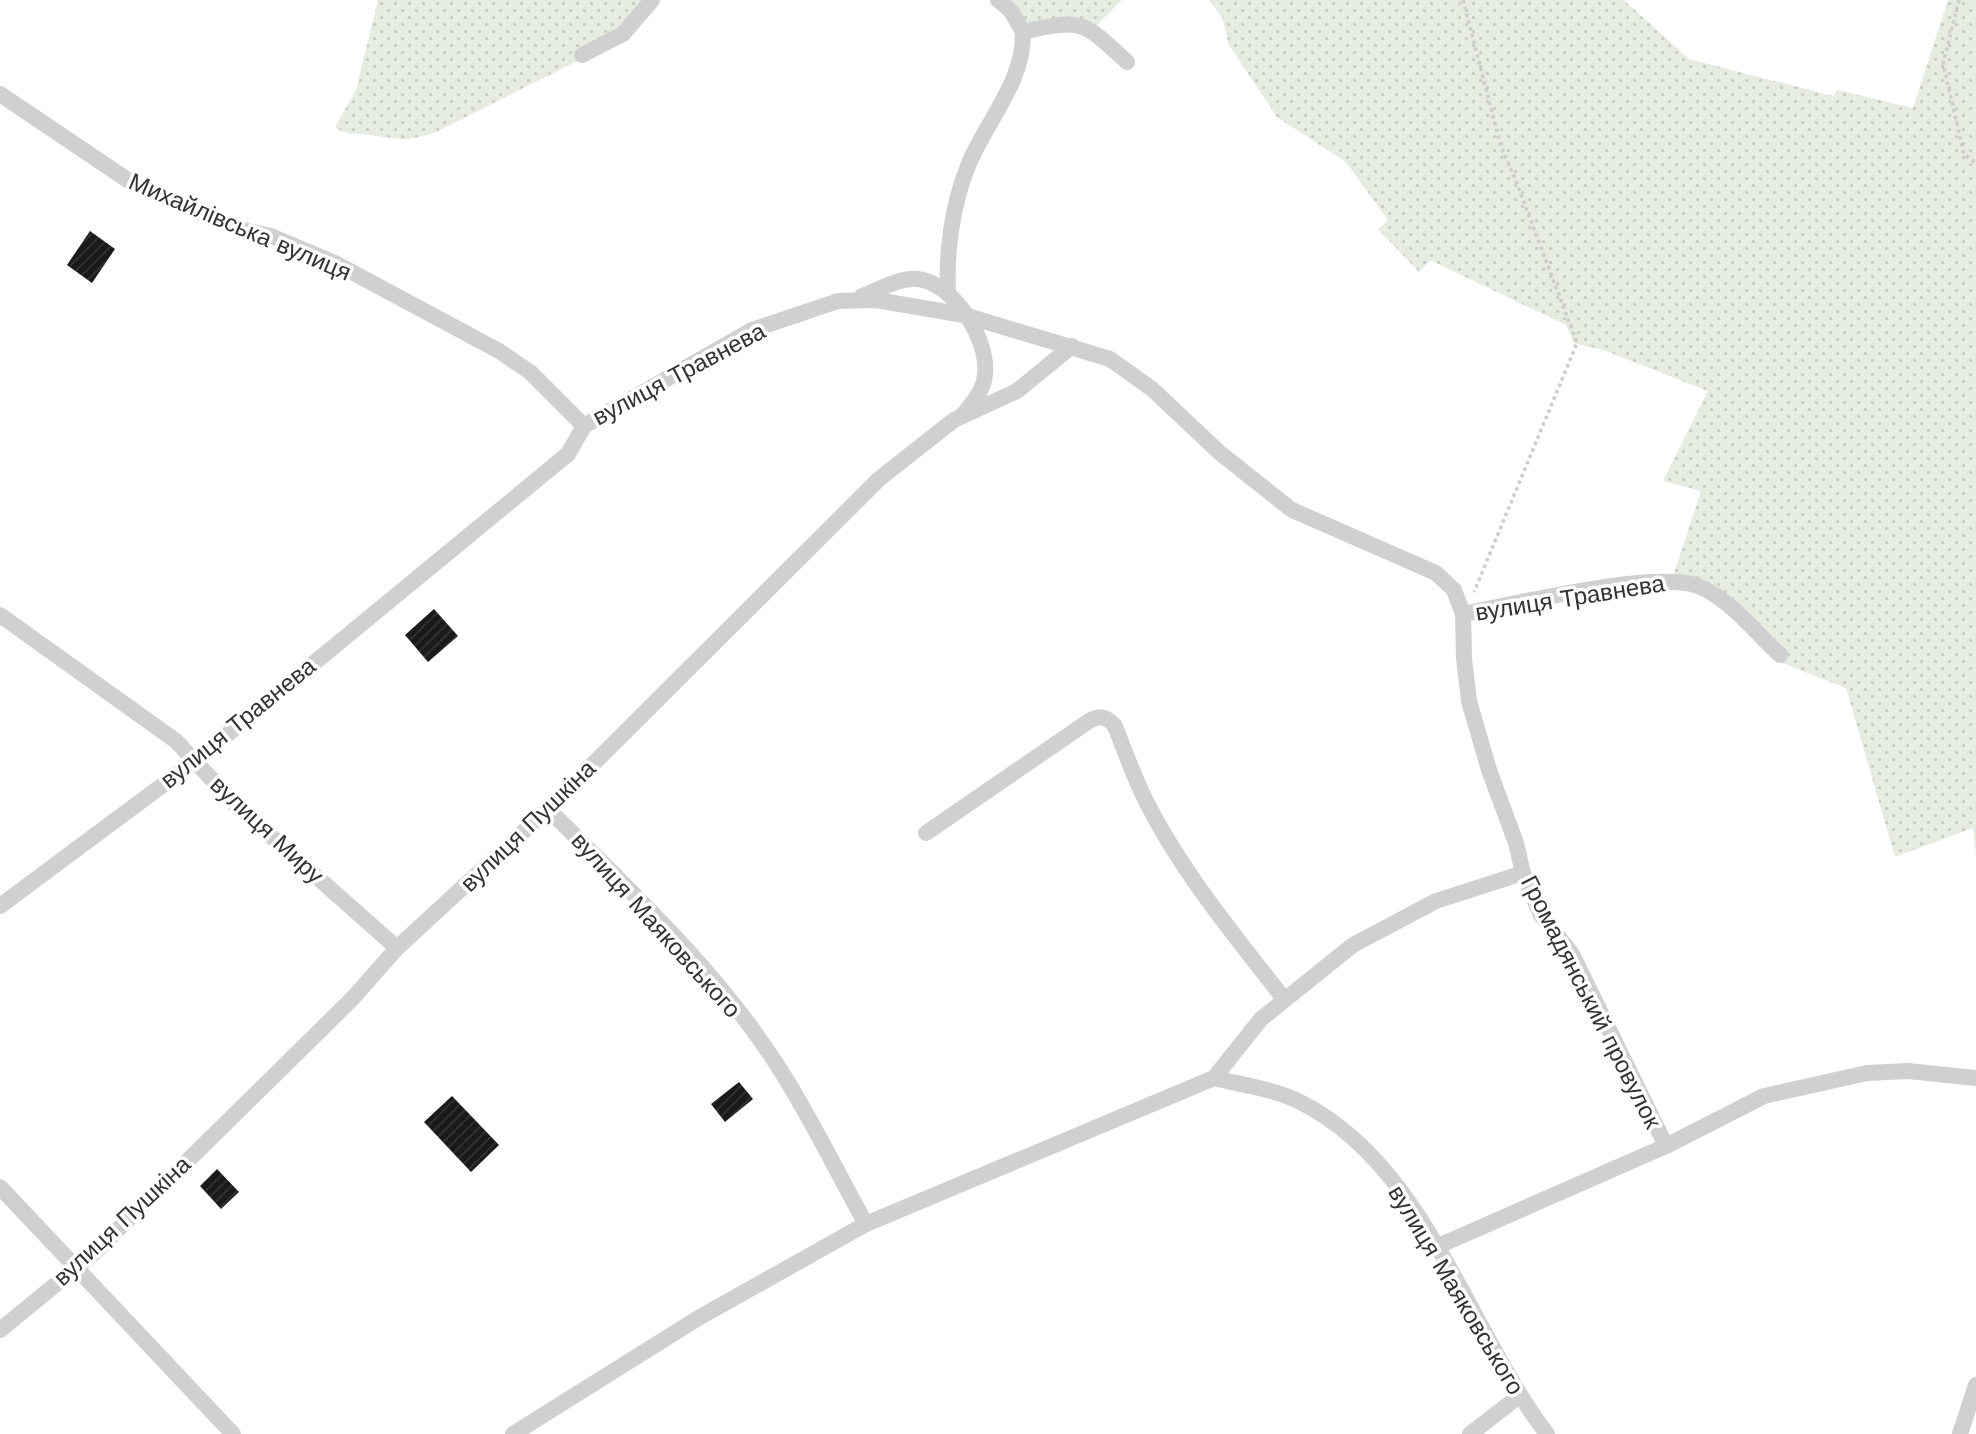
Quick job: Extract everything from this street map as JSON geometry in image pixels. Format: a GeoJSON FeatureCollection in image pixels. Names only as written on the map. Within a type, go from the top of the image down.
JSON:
{"type":"FeatureCollection","features":[{"type":"Feature","properties":{"kind":"street"},"geometry":{"type":"LineString","coordinates":[[582,55],[623,34],[652,0]]}},
{"type":"Feature","properties":{"kind":"street"},"geometry":{"type":"LineString","coordinates":[[948,294],[947,262],[967,167],[1018,68],[1023,32],[1018,20],[998,0]]}},
{"type":"Feature","properties":{"kind":"street"},"geometry":{"type":"LineString","coordinates":[[1023,32],[1075,23],[1095,32],[1127,62]]}},
{"type":"Feature","properties":{"kind":"street","name":"Михайлівська вулиця"},"geometry":{"type":"LineString","coordinates":[[0,94],[135,185],[236,228],[271,236],[335,263],[499,351],[530,372],[584,426]]}},
{"type":"Feature","properties":{"kind":"street"},"geometry":{"type":"LineString","coordinates":[[853,299],[906,279],[921,279],[948,294],[978,337],[985,355],[982,390],[961,416]]}},
{"type":"Feature","properties":{"kind":"street","name":"вулиця Травнева"},"geometry":{"type":"LineString","coordinates":[[0,906],[195,761],[568,454],[584,426],[752,331],[838,301],[876,300],[964,315],[1110,359],[1152,389],[1220,453],[1292,510],[1312,522],[1424,565],[1436,573],[1454,590],[1463,614],[1611,587],[1660,581],[1685,582],[1716,597],[1780,655]]}},
{"type":"Feature","properties":{"kind":"street","name":"вулиця Пушкіна"},"geometry":{"type":"LineString","coordinates":[[0,1331],[93,1254],[295,1057],[397,948],[548,809],[879,479],[925,440],[961,416],[1017,391],[1072,346]]}},
{"type":"Feature","properties":{"kind":"street","name":"Громадянський провулок"},"geometry":{"type":"LineString","coordinates":[[1463,614],[1469,701],[1489,770],[1516,843],[1522,873],[1541,915],[1572,954],[1666,1146]]}},
{"type":"Feature","properties":{"kind":"street","name":"вулиця Миру"},"geometry":{"type":"LineString","coordinates":[[0,615],[176,741],[237,806],[397,948]]}},
{"type":"Feature","properties":{"kind":"street"},"geometry":{"type":"LineString","coordinates":[[926,833],[1089,721],[1099,716],[1108,718],[1115,726],[1162,831],[1237,938],[1284,999]]}},
{"type":"Feature","properties":{"kind":"street","name":"вулиця Маяковського"},"geometry":{"type":"LineString","coordinates":[[548,809],[690,955],[756,1037],[781,1071],[866,1224]]}},
{"type":"Feature","properties":{"kind":"street"},"geometry":{"type":"LineString","coordinates":[[513,1434],[700,1317],[866,1224],[1214,1078],[1261,1019],[1353,946],[1436,901],[1522,873]]}},
{"type":"Feature","properties":{"kind":"street","name":"Громадянський провулок"},"geometry":{"type":"LineString","coordinates":[[1436,1247],[1666,1146],[1764,1096],[1816,1082],[1867,1073],[1908,1071],[1976,1078]]}},
{"type":"Feature","properties":{"kind":"street","name":"вулиця Маяковського"},"geometry":{"type":"LineString","coordinates":[[1214,1078],[1298,1101],[1325,1118],[1380,1166],[1408,1201],[1518,1396],[1547,1434]]}},
{"type":"Feature","properties":{"kind":"street"},"geometry":{"type":"LineString","coordinates":[[0,1188],[233,1434]]}},
{"type":"Feature","properties":{"kind":"street"},"geometry":{"type":"LineString","coordinates":[[1960,1434],[1976,1385]]}},
{"type":"Feature","properties":{"kind":"street"},"geometry":{"type":"LineString","coordinates":[[1470,1434],[1518,1396]]}},
{"type":"Feature","properties":{"kind":"path"},"geometry":{"type":"LineString","coordinates":[[1463,0],[1501,147],[1577,343],[1463,614]]}},
{"type":"Feature","properties":{"kind":"path"},"geometry":{"type":"LineString","coordinates":[[1959,0],[1943,64],[1964,154],[1976,163]]}},
{"type":"Feature","properties":{"kind":"shaded area"},"geometry":{"type":"Polygon","coordinates":[[[378,0],[659,0],[625,37],[434,133],[397,139],[347,133],[335,127],[356,90],[378,0]]]}},
{"type":"Feature","properties":{"kind":"shaded area"},"geometry":{"type":"Polygon","coordinates":[[[992,0],[1122,0],[1094,28],[1014,21],[992,0]]]}},
{"type":"Feature","properties":{"kind":"shaded area"},"geometry":{"type":"Polygon","coordinates":[[[1209,0],[1624,0],[1689,59],[1833,96],[1837,90],[1913,108],[1948,0],[1976,0],[1976,854],[1973,828],[1895,857],[1846,688],[1782,663],[1782,651],[1737,609],[1673,576],[1701,491],[1663,481],[1708,391],[1606,351],[1574,343],[1566,325],[1430,260],[1419,272],[1378,229],[1388,220],[1346,162],[1277,117],[1229,45],[1222,17],[1209,0]]]}},
{"type":"Feature","properties":{"kind":"building"},"geometry":{"type":"Polygon","coordinates":[[[90,231],[115,249],[92,283],[67,265],[90,231]]]}},
{"type":"Feature","properties":{"kind":"building"},"geometry":{"type":"Polygon","coordinates":[[[434,609],[458,636],[428,662],[405,635],[434,609]]]}},
{"type":"Feature","properties":{"kind":"building"},"geometry":{"type":"Polygon","coordinates":[[[739,1082],[753,1099],[725,1122],[711,1104],[739,1082]]]}},
{"type":"Feature","properties":{"kind":"building"},"geometry":{"type":"Polygon","coordinates":[[[452,1096],[499,1145],[471,1172],[424,1122],[452,1096]]]}},
{"type":"Feature","properties":{"kind":"building"},"geometry":{"type":"Polygon","coordinates":[[[217,1169],[239,1192],[221,1209],[200,1186],[217,1169]]]}}]}
